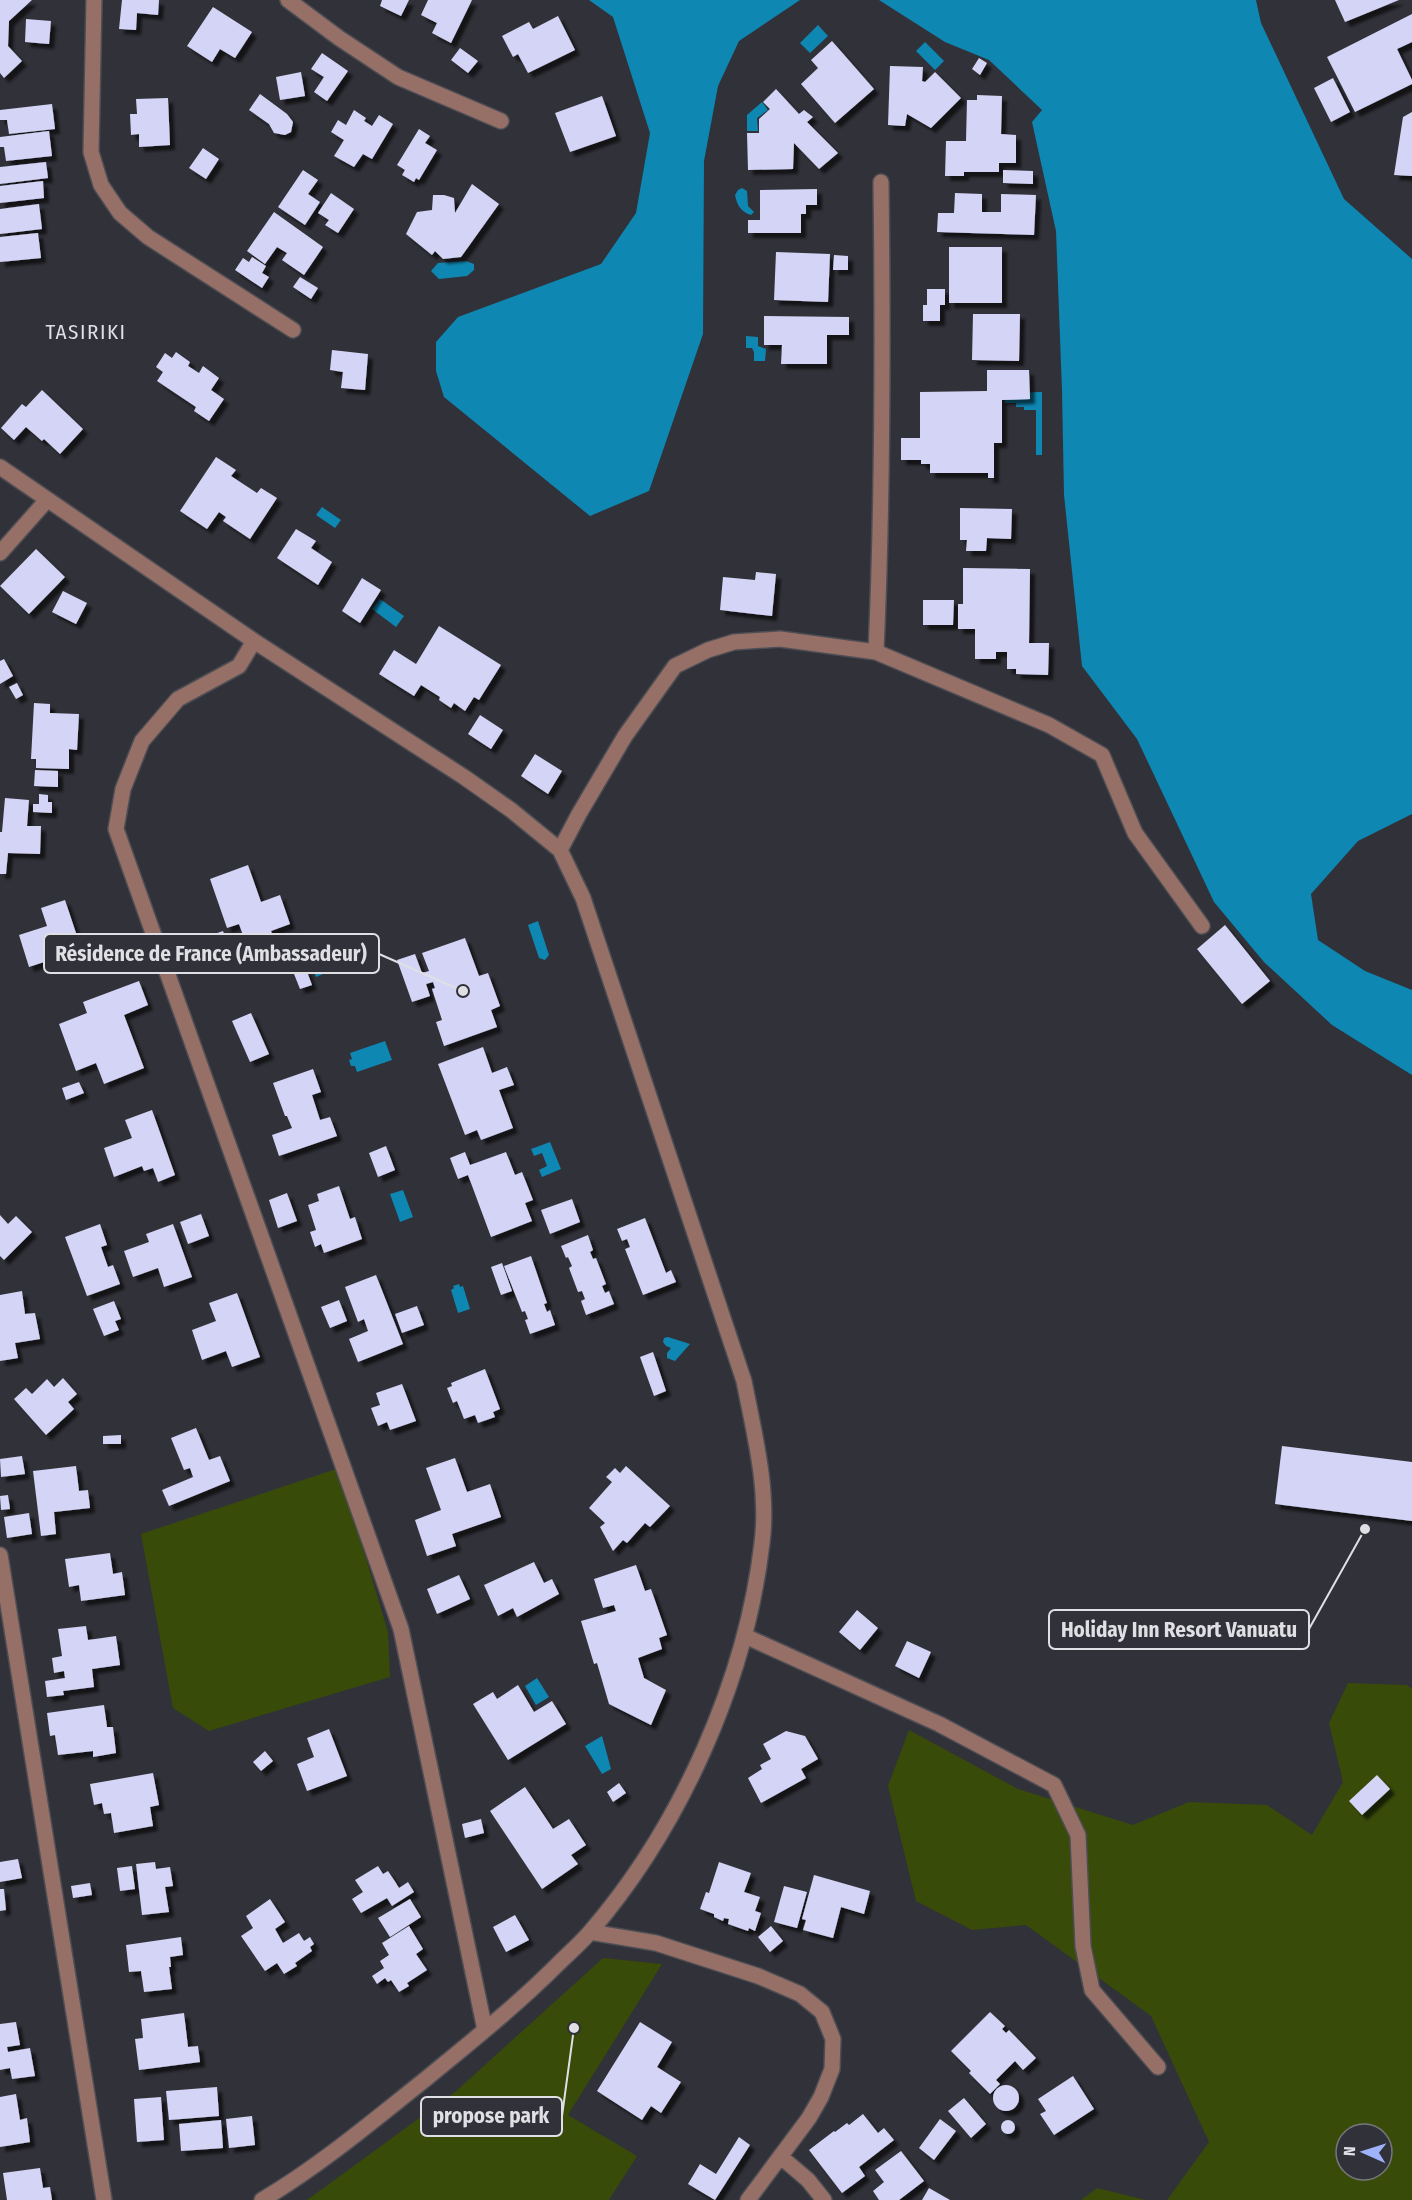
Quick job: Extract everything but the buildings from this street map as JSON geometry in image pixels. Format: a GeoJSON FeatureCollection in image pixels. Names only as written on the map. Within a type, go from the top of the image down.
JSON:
{"type":"FeatureCollection","features":[{"type":"Feature","properties":{"kind":"street"},"geometry":{"type":"LineString","coordinates":[[94,0],[91,152],[101,185],[120,213],[148,237],[293,330]]}},
{"type":"Feature","properties":{"kind":"street"},"geometry":{"type":"LineString","coordinates":[[288,0],[339,38],[398,76],[501,121]]}},
{"type":"Feature","properties":{"kind":"street"},"geometry":{"type":"LineString","coordinates":[[876,652],[881,546],[883,287],[881,182]]}},
{"type":"Feature","properties":{"kind":"street"},"geometry":{"type":"LineString","coordinates":[[0,467],[255,641],[464,777],[511,810],[560,850],[583,898],[744,1381],[758,1453],[763,1493],[762,1542],[745,1636],[728,1687],[692,1778],[670,1819],[636,1873],[590,1932],[529,1993],[385,2112],[290,2183],[262,2200]]}},
{"type":"Feature","properties":{"kind":"street"},"geometry":{"type":"LineString","coordinates":[[0,553],[47,500]]}},
{"type":"Feature","properties":{"kind":"street"},"geometry":{"type":"LineString","coordinates":[[560,850],[625,736],[675,666],[708,650],[734,642],[780,639],[876,652],[1049,725],[1102,755],[1135,833],[1202,926]]}},
{"type":"Feature","properties":{"kind":"street"},"geometry":{"type":"LineString","coordinates":[[255,641],[239,666],[178,699],[142,741],[123,789],[116,829],[401,1629],[485,2030]]}},
{"type":"Feature","properties":{"kind":"street"},"geometry":{"type":"LineString","coordinates":[[0,1555],[104,2200]]}},
{"type":"Feature","properties":{"kind":"street"},"geometry":{"type":"LineString","coordinates":[[745,1636],[939,1724],[1054,1785],[1078,1835],[1083,1946],[1092,1990],[1158,2067]]}},
{"type":"Feature","properties":{"kind":"street"},"geometry":{"type":"LineString","coordinates":[[590,1932],[656,1943],[758,1976],[800,1994],[822,2012],[833,2038],[832,2069],[821,2097],[781,2157],[748,2200]]}},
{"type":"Feature","properties":{"kind":"street"},"geometry":{"type":"LineString","coordinates":[[781,2157],[808,2180],[824,2200]]}},
{"type":"Feature","properties":{"kind":"green space"},"geometry":{"type":"Polygon","coordinates":[[[339,1468],[388,1632],[390,1677],[209,1731],[173,1708],[141,1534],[339,1468]]]}},
{"type":"Feature","properties":{"kind":"green space"},"geometry":{"type":"Polygon","coordinates":[[[1348,1683],[1407,1685],[1412,1689],[1412,2200],[1167,2200],[1209,2142],[1151,2016],[1026,1925],[972,1930],[916,1901],[888,1786],[909,1730],[1018,1789],[1133,1825],[1189,1802],[1267,1805],[1312,1835],[1343,1782],[1329,1723],[1348,1683]]]}},
{"type":"Feature","properties":{"kind":"green space"},"geometry":{"type":"Polygon","coordinates":[[[603,1958],[662,1964],[568,2115],[637,2156],[609,2200],[307,2200],[455,2092],[603,1958]]]}},
{"type":"Feature","properties":{"kind":"green space"},"geometry":{"type":"Polygon","coordinates":[[[1097,2188],[1146,2200],[1081,2200],[1097,2188]]]}},
{"type":"Feature","properties":{"kind":"water"},"geometry":{"type":"Polygon","coordinates":[[[589,0],[800,0],[739,41],[718,86],[704,161],[703,334],[649,491],[590,516],[444,397],[436,371],[436,342],[458,317],[601,264],[636,213],[650,133],[613,17],[589,0]]]}},
{"type":"Feature","properties":{"kind":"water"},"geometry":{"type":"Polygon","coordinates":[[[879,0],[1256,0],[1261,23],[1344,199],[1412,259],[1412,814],[1358,841],[1311,894],[1318,940],[1365,971],[1412,990],[1412,1075],[1332,1025],[1264,962],[1214,902],[1137,739],[1082,666],[1064,495],[1056,231],[1032,122],[1042,110],[989,60],[945,42],[879,0]]]}},
{"type":"Feature","properties":{"kind":"water"},"geometry":{"type":"Polygon","coordinates":[[[818,25],[828,36],[810,53],[800,43],[818,25]]]}},
{"type":"Feature","properties":{"kind":"water"},"geometry":{"type":"Polygon","coordinates":[[[925,42],[944,61],[935,70],[916,51],[925,42]]]}},
{"type":"Feature","properties":{"kind":"water"},"geometry":{"type":"Polygon","coordinates":[[[762,102],[768,110],[757,118],[758,131],[747,131],[747,115],[762,102]]]}},
{"type":"Feature","properties":{"kind":"water"},"geometry":{"type":"Polygon","coordinates":[[[742,188],[747,191],[748,206],[754,212],[751,215],[742,210],[737,202],[735,195],[742,188]]]}},
{"type":"Feature","properties":{"kind":"water"},"geometry":{"type":"Polygon","coordinates":[[[466,261],[474,264],[474,270],[467,276],[439,279],[431,271],[438,263],[466,261]]]}},
{"type":"Feature","properties":{"kind":"water"},"geometry":{"type":"Polygon","coordinates":[[[746,336],[758,337],[758,346],[766,349],[765,361],[754,361],[752,348],[746,348],[746,336]]]}},
{"type":"Feature","properties":{"kind":"water"},"geometry":{"type":"Polygon","coordinates":[[[1042,392],[1042,455],[1036,455],[1036,410],[1024,410],[1024,407],[1016,407],[1016,403],[1005,403],[1004,393],[1042,392]]]}},
{"type":"Feature","properties":{"kind":"water"},"geometry":{"type":"Polygon","coordinates":[[[322,507],[341,520],[335,528],[316,515],[322,507]]]}},
{"type":"Feature","properties":{"kind":"water"},"geometry":{"type":"Polygon","coordinates":[[[380,599],[404,616],[396,627],[372,609],[380,599]]]}},
{"type":"Feature","properties":{"kind":"water"},"geometry":{"type":"Polygon","coordinates":[[[538,921],[549,955],[545,960],[539,958],[528,925],[538,921]]]}},
{"type":"Feature","properties":{"kind":"water"},"geometry":{"type":"Polygon","coordinates":[[[336,951],[342,966],[316,977],[310,962],[336,951]]]}},
{"type":"Feature","properties":{"kind":"water"},"geometry":{"type":"Polygon","coordinates":[[[385,1041],[392,1060],[357,1072],[355,1066],[351,1066],[350,1053],[385,1041]]]}},
{"type":"Feature","properties":{"kind":"water"},"geometry":{"type":"Polygon","coordinates":[[[550,1142],[561,1169],[542,1177],[539,1170],[547,1166],[542,1153],[534,1156],[531,1149],[550,1142]]]}},
{"type":"Feature","properties":{"kind":"water"},"geometry":{"type":"Polygon","coordinates":[[[403,1190],[413,1217],[400,1222],[390,1194],[403,1190]]]}},
{"type":"Feature","properties":{"kind":"water"},"geometry":{"type":"Polygon","coordinates":[[[459,1284],[460,1287],[463,1286],[470,1309],[458,1313],[451,1290],[453,1286],[459,1284]]]}},
{"type":"Feature","properties":{"kind":"water"},"geometry":{"type":"Polygon","coordinates":[[[668,1337],[690,1344],[675,1361],[667,1358],[667,1353],[671,1348],[663,1342],[664,1338],[668,1337]]]}},
{"type":"Feature","properties":{"kind":"water"},"geometry":{"type":"Polygon","coordinates":[[[537,1678],[549,1697],[536,1705],[525,1686],[537,1678]]]}},
{"type":"Feature","properties":{"kind":"water"},"geometry":{"type":"Polygon","coordinates":[[[602,1736],[611,1769],[602,1774],[585,1746],[602,1736]]]}},
{"type":"Feature","properties":{"kind":"place","name":"Résidence de France (Ambassadeur)"},"geometry":{"type":"Point","coordinates":[463,991]}},
{"type":"Feature","properties":{"kind":"place","name":"Holiday Inn Resort Vanuatu"},"geometry":{"type":"Point","coordinates":[1365,1529]}},
{"type":"Feature","properties":{"kind":"place","name":"propose park"},"geometry":{"type":"Point","coordinates":[574,2028]}},
{"type":"Feature","properties":{"kind":"district","name":"TASIRIKI"},"geometry":{"type":"Point","coordinates":[86,332]}}]}
